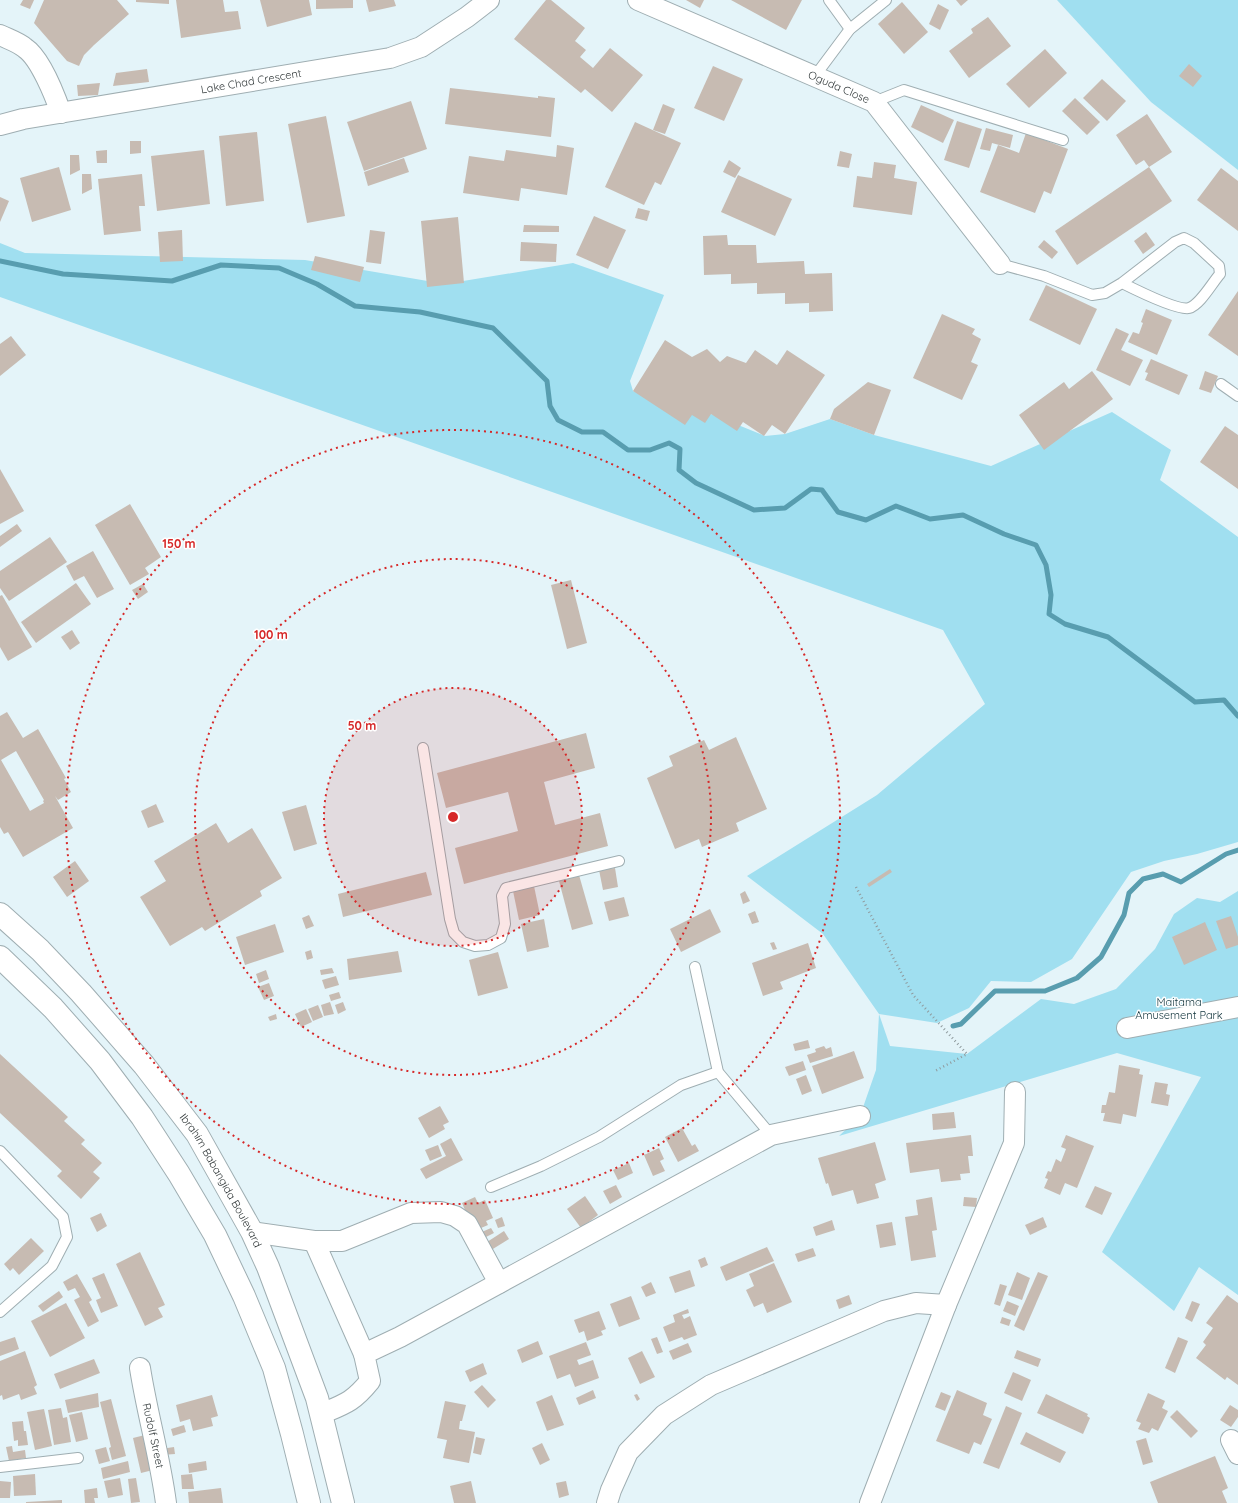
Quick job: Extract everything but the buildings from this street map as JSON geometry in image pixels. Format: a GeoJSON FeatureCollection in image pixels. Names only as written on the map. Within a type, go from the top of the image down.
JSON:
{"type":"FeatureCollection","features":[{"type":"Feature","properties":{"kind":"street","name":"Lake Chad Crescent"},"geometry":{"type":"LineString","coordinates":[[0,125],[23,119],[390,58],[421,47],[467,18],[488,0]]}},
{"type":"Feature","properties":{"kind":"street","name":"Oguda Close"},"geometry":{"type":"LineString","coordinates":[[638,0],[874,102],[1000,264]]}},
{"type":"Feature","properties":{"kind":"street"},"geometry":{"type":"LineString","coordinates":[[0,35],[26,48],[33,56],[50,84],[61,113]]}},
{"type":"Feature","properties":{"kind":"street","name":"Ibrahim Babangida Boulevard"},"geometry":{"type":"LineString","coordinates":[[0,914],[40,950],[144,1065],[197,1134],[252,1232],[268,1267],[317,1398],[343,1503]]}},
{"type":"Feature","properties":{"kind":"street"},"geometry":{"type":"LineString","coordinates":[[0,957],[53,1008],[100,1061],[142,1117],[167,1155],[215,1235],[244,1296],[274,1368],[310,1503]]}},
{"type":"Feature","properties":{"kind":"street"},"geometry":{"type":"LineString","coordinates":[[1127,1028],[1238,1007]]}},
{"type":"Feature","properties":{"kind":"street"},"geometry":{"type":"LineString","coordinates":[[870,1503],[946,1305],[1014,1143],[1015,1092]]}},
{"type":"Feature","properties":{"kind":"street"},"geometry":{"type":"LineString","coordinates":[[364,1354],[400,1337],[771,1135],[860,1116]]}},
{"type":"Feature","properties":{"kind":"street"},"geometry":{"type":"LineString","coordinates":[[252,1232],[314,1241],[342,1241],[411,1213],[441,1212],[455,1216],[467,1224],[500,1283]]}},
{"type":"Feature","properties":{"kind":"street"},"geometry":{"type":"LineString","coordinates":[[314,1241],[364,1354],[370,1381],[359,1395],[350,1402],[321,1414]]}},
{"type":"Feature","properties":{"kind":"street"},"geometry":{"type":"LineString","coordinates":[[607,1503],[611,1490],[628,1452],[664,1416],[711,1385],[884,1311],[916,1303],[946,1305]]}},
{"type":"Feature","properties":{"kind":"street","name":"Rudolf Street"},"geometry":{"type":"LineString","coordinates":[[140,1368],[151,1427],[161,1466],[166,1503]]}},
{"type":"Feature","properties":{"kind":"lane"},"geometry":{"type":"LineString","coordinates":[[829,0],[850,29]]}},
{"type":"Feature","properties":{"kind":"lane"},"geometry":{"type":"LineString","coordinates":[[815,76],[850,29],[886,0]]}},
{"type":"Feature","properties":{"kind":"lane"},"geometry":{"type":"LineString","coordinates":[[874,102],[904,90],[1063,140]]}},
{"type":"Feature","properties":{"kind":"lane"},"geometry":{"type":"LineString","coordinates":[[1000,264],[1044,276],[1092,296],[1105,293],[1122,283],[1175,242],[1184,238],[1194,243],[1219,266],[1220,274],[1198,302],[1188,308],[1176,307],[1122,283]]}},
{"type":"Feature","properties":{"kind":"lane"},"geometry":{"type":"LineString","coordinates":[[1221,384],[1238,396]]}},
{"type":"Feature","properties":{"kind":"lane"},"geometry":{"type":"LineString","coordinates":[[423,748],[450,919],[454,933],[463,942],[475,946],[488,945],[501,938],[505,924],[502,896],[506,888],[619,861]]}},
{"type":"Feature","properties":{"kind":"lane"},"geometry":{"type":"LineString","coordinates":[[695,967],[718,1072],[771,1135]]}},
{"type":"Feature","properties":{"kind":"lane"},"geometry":{"type":"LineString","coordinates":[[491,1187],[541,1166],[599,1137],[681,1085],[718,1072]]}},
{"type":"Feature","properties":{"kind":"lane"},"geometry":{"type":"LineString","coordinates":[[0,1151],[63,1217],[67,1237],[52,1266],[0,1312]]}},
{"type":"Feature","properties":{"kind":"lane"},"geometry":{"type":"LineString","coordinates":[[0,1467],[78,1458]]}},
{"type":"Feature","properties":{"kind":"path"},"geometry":{"type":"LineString","coordinates":[[856,887],[913,995],[967,1054],[935,1071]]}},
{"type":"Feature","properties":{"kind":"green space"},"geometry":{"type":"Polygon","coordinates":[[[1057,0],[1238,0],[1238,170],[1151,102],[1057,0]]]}},
{"type":"Feature","properties":{"kind":"green space"},"geometry":{"type":"Polygon","coordinates":[[[0,243],[25,253],[305,260],[445,284],[573,263],[664,295],[630,381],[633,391],[692,415],[711,414],[765,436],[785,434],[830,419],[874,435],[991,466],[1112,412],[1171,450],[1160,480],[1238,537],[1238,842],[1197,854],[1164,861],[1131,872],[1072,959],[1031,982],[991,981],[969,1008],[937,1023],[879,1014],[823,934],[747,876],[877,795],[985,704],[943,630],[0,297],[0,243]]]}},
{"type":"Feature","properties":{"kind":"green space","name":"Maitama Amusement Park"},"geometry":{"type":"Polygon","coordinates":[[[1238,891],[1238,1295],[1199,1267],[1174,1311],[1102,1252],[1201,1077],[1117,1053],[839,1136],[860,1116],[876,1070],[879,1014],[890,1046],[967,1054],[1041,999],[1074,1004],[1116,989],[1155,949],[1174,914],[1197,898],[1220,902],[1238,891]]]}},
{"type":"Feature","properties":{"kind":"waterway"},"geometry":{"type":"LineString","coordinates":[[0,261],[63,274],[172,281],[221,265],[279,268],[317,284],[355,306],[420,312],[493,328],[547,381],[550,406],[558,420],[582,432],[603,432],[628,450],[650,450],[669,443],[680,449],[679,470],[696,483],[754,510],[785,508],[811,489],[822,490],[838,512],[866,520],[896,506],[930,519],[963,515],[1004,534],[1036,545],[1046,565],[1051,595],[1049,614],[1065,624],[1108,637],[1195,702],[1224,700],[1238,716]]}},
{"type":"Feature","properties":{"kind":"waterway"},"geometry":{"type":"LineString","coordinates":[[953,1026],[961,1024],[995,991],[1045,991],[1077,978],[1101,957],[1124,915],[1129,893],[1143,879],[1163,874],[1181,882],[1226,854],[1238,850]]}}]}
